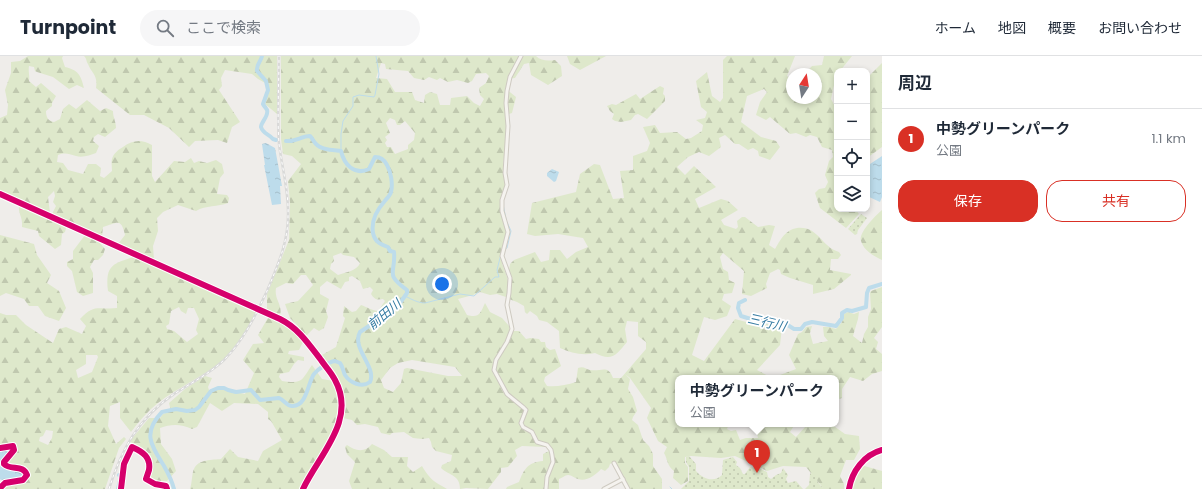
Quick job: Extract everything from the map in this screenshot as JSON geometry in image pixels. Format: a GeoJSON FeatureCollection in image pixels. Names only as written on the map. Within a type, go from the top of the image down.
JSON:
{"type":"FeatureCollection","features":[{"type":"Feature","properties":{"kind":"street"},"geometry":{"type":"LineString","coordinates":[[521,56],[511,74],[507,91],[506,103],[508,126],[505,173],[507,185],[502,200],[502,211],[508,232],[502,256],[510,278],[507,305],[512,329],[507,342],[496,360],[494,370],[507,394],[526,410],[521,423],[523,427],[532,432],[537,442],[545,444],[551,450],[553,462],[547,477],[546,489]]}},
{"type":"Feature","properties":{"kind":"street"},"geometry":{"type":"LineString","coordinates":[[0,194],[252,306],[296,329],[335,379],[342,404],[341,419],[336,431],[303,489]]}},
{"type":"Feature","properties":{"kind":"street"},"geometry":{"type":"LineString","coordinates":[[0,448],[13,446],[14,450],[4,464],[8,467],[22,469],[27,475],[23,480],[5,483],[0,486]]}},
{"type":"Feature","properties":{"kind":"street"},"geometry":{"type":"LineString","coordinates":[[121,489],[124,464],[132,447],[148,458],[149,466],[146,479],[155,484],[166,486],[168,489]]}},
{"type":"Feature","properties":{"kind":"street"},"geometry":{"type":"LineString","coordinates":[[849,489],[853,476],[860,464],[870,456],[882,450]]}},
{"type":"Feature","properties":{"kind":"street"},"geometry":{"type":"LineString","coordinates":[[614,463],[628,489]]}},
{"type":"Feature","properties":{"kind":"street"},"geometry":{"type":"LineString","coordinates":[[604,489],[623,479]]}},
{"type":"Feature","properties":{"kind":"green space"},"geometry":{"type":"Polygon","coordinates":[[[28,56],[63,56],[62,58],[65,67],[76,72],[82,80],[84,88],[77,85],[69,89],[53,77],[37,72],[35,71],[34,67],[29,66],[29,81],[36,87],[41,83],[56,96],[52,106],[46,111],[47,117],[50,121],[54,122],[60,119],[63,109],[69,104],[76,109],[87,100],[100,111],[106,108],[113,111],[116,128],[105,137],[98,134],[94,137],[93,141],[99,146],[96,153],[81,157],[61,154],[58,155],[57,162],[63,163],[68,170],[83,174],[88,164],[96,164],[101,168],[100,176],[104,178],[112,171],[112,159],[118,150],[134,142],[141,141],[152,145],[152,176],[155,182],[174,161],[185,162],[191,158],[194,163],[199,161],[207,163],[216,160],[222,164],[224,173],[220,178],[217,194],[227,195],[229,198],[228,203],[196,211],[178,205],[163,212],[157,218],[158,231],[153,246],[154,260],[118,244],[125,235],[122,226],[118,223],[103,227],[102,237],[52,214],[56,206],[53,202],[55,196],[54,191],[48,197],[50,213],[0,191],[0,118],[7,115],[8,105],[5,90],[11,73],[11,62],[20,61],[28,56]]]}},
{"type":"Feature","properties":{"kind":"green space"},"geometry":{"type":"Polygon","coordinates":[[[84,56],[277,56],[277,114],[265,104],[268,89],[267,84],[252,74],[225,70],[221,78],[222,86],[219,90],[240,122],[232,127],[227,143],[218,140],[195,141],[189,147],[169,128],[144,115],[130,115],[96,88],[95,77],[84,56]]]}},
{"type":"Feature","properties":{"kind":"green space"},"geometry":{"type":"Polygon","coordinates":[[[281,56],[536,56],[540,59],[555,60],[561,66],[562,76],[548,85],[531,75],[529,63],[524,64],[515,78],[508,79],[506,89],[516,97],[512,113],[506,115],[503,173],[505,186],[500,206],[506,233],[501,253],[502,262],[508,280],[506,297],[497,294],[490,295],[480,292],[458,299],[467,315],[474,316],[479,314],[485,303],[490,312],[502,318],[510,327],[507,339],[493,365],[494,376],[496,362],[513,331],[519,331],[526,339],[539,339],[541,342],[545,342],[546,347],[550,350],[555,349],[561,366],[545,377],[544,381],[547,386],[562,386],[576,382],[578,368],[580,367],[590,370],[606,370],[609,371],[613,378],[621,378],[646,349],[646,342],[638,336],[638,322],[627,321],[625,329],[627,342],[617,354],[606,357],[595,353],[577,354],[560,348],[559,331],[547,322],[539,320],[537,316],[530,311],[527,314],[524,306],[509,299],[511,277],[509,270],[510,264],[514,260],[535,252],[541,262],[549,260],[550,250],[560,250],[567,259],[576,252],[588,247],[583,238],[558,234],[535,236],[527,234],[532,203],[576,192],[580,174],[594,164],[600,165],[613,199],[624,198],[620,171],[633,170],[633,156],[647,151],[650,143],[643,127],[655,125],[660,133],[677,132],[686,139],[691,138],[702,131],[703,125],[696,120],[705,118],[707,112],[701,107],[696,81],[707,72],[712,96],[720,102],[723,98],[723,60],[727,56],[795,56],[790,68],[786,68],[786,104],[822,104],[822,68],[810,68],[812,66],[822,65],[824,56],[852,56],[842,68],[834,68],[834,85],[831,99],[834,104],[834,212],[857,212],[859,214],[846,228],[820,208],[815,193],[819,189],[825,188],[828,182],[825,175],[829,161],[833,157],[832,150],[822,147],[817,137],[810,135],[806,137],[796,133],[790,134],[770,117],[766,120],[756,115],[760,102],[767,92],[764,89],[747,96],[741,122],[761,137],[776,141],[780,147],[770,160],[759,156],[758,151],[753,148],[748,150],[739,144],[735,144],[725,135],[719,138],[721,147],[709,156],[699,152],[688,157],[677,167],[685,175],[694,166],[716,187],[695,199],[699,208],[721,199],[728,201],[738,210],[721,220],[724,225],[736,229],[738,227],[737,221],[742,217],[745,217],[758,227],[769,225],[775,226],[769,245],[775,249],[789,231],[797,228],[810,230],[841,255],[838,259],[831,259],[830,270],[851,275],[834,289],[813,294],[813,285],[781,274],[780,270],[778,269],[770,273],[766,284],[767,288],[751,296],[742,294],[744,271],[723,253],[720,257],[723,269],[728,272],[729,280],[735,283],[732,293],[724,294],[722,300],[731,306],[727,316],[715,320],[704,317],[692,355],[704,361],[735,319],[750,323],[762,323],[782,327],[780,345],[757,370],[766,375],[675,375],[675,427],[728,427],[727,429],[731,431],[736,430],[740,440],[746,438],[758,438],[755,427],[793,427],[790,432],[796,437],[805,427],[835,427],[845,434],[859,436],[860,449],[854,460],[846,460],[840,476],[844,484],[844,489],[824,489],[806,467],[783,466],[767,471],[735,456],[721,458],[685,457],[685,463],[688,467],[688,481],[681,485],[673,478],[674,471],[669,465],[664,453],[667,447],[658,441],[647,418],[651,408],[630,378],[625,374],[630,379],[628,389],[633,397],[637,411],[632,420],[638,425],[643,440],[649,446],[653,454],[653,466],[662,479],[662,489],[630,489],[614,462],[610,464],[605,471],[601,469],[594,476],[584,480],[567,475],[559,479],[559,489],[506,489],[507,487],[519,482],[527,467],[534,463],[543,461],[543,454],[549,451],[546,447],[522,446],[515,450],[517,456],[508,467],[501,468],[501,472],[488,489],[460,489],[460,484],[456,478],[441,468],[442,465],[451,461],[452,455],[436,451],[432,447],[429,438],[413,438],[404,432],[392,433],[390,435],[381,433],[378,427],[365,424],[357,425],[352,420],[343,418],[346,405],[343,393],[337,380],[322,359],[322,355],[336,347],[345,318],[343,316],[344,306],[352,312],[356,311],[361,305],[378,311],[385,301],[383,299],[375,298],[371,294],[373,290],[370,287],[363,289],[360,281],[352,276],[349,277],[349,281],[345,282],[341,289],[327,281],[320,287],[320,294],[329,299],[326,311],[328,317],[324,328],[319,331],[314,328],[306,336],[290,318],[285,304],[298,301],[313,285],[306,275],[301,275],[293,284],[286,283],[276,288],[276,296],[281,312],[280,316],[267,310],[267,294],[289,240],[290,203],[288,181],[301,164],[292,156],[283,154],[281,139],[281,56]],[[381,63],[376,78],[387,79],[395,92],[412,92],[415,100],[424,103],[425,95],[430,92],[437,94],[440,105],[450,105],[451,98],[467,96],[474,103],[480,106],[484,99],[480,95],[479,88],[486,83],[489,76],[486,73],[476,74],[472,81],[468,83],[457,80],[448,82],[440,78],[437,80],[429,77],[424,80],[414,78],[408,71],[386,69],[385,64],[381,63]],[[390,118],[386,123],[390,133],[385,137],[387,140],[385,143],[387,147],[391,147],[395,154],[408,149],[408,145],[414,140],[415,133],[405,121],[400,125],[397,125],[395,120],[390,118]],[[341,253],[333,256],[334,261],[331,264],[330,269],[338,275],[354,270],[360,263],[354,257],[343,255],[341,253]],[[412,360],[398,363],[390,368],[381,380],[384,388],[393,392],[401,383],[404,369],[407,368],[448,376],[462,376],[455,367],[412,360]]]}},
{"type":"Feature","properties":{"kind":"green space"},"geometry":{"type":"Polygon","coordinates":[[[567,56],[606,56],[580,70],[570,64],[567,56]]]}},
{"type":"Feature","properties":{"kind":"green space"},"geometry":{"type":"Polygon","coordinates":[[[882,63],[882,147],[870,156],[870,104],[870,75],[882,63]]]}},
{"type":"Feature","properties":{"kind":"green space"},"geometry":{"type":"Polygon","coordinates":[[[660,86],[664,88],[663,94],[665,96],[665,101],[647,119],[638,114],[631,120],[621,122],[612,119],[614,114],[607,106],[612,104],[616,105],[636,94],[640,99],[660,86]]]}},
{"type":"Feature","properties":{"kind":"green space"},"geometry":{"type":"Polygon","coordinates":[[[19,206],[67,224],[65,232],[62,234],[61,245],[55,249],[39,236],[38,231],[22,227],[19,206]]]}},
{"type":"Feature","properties":{"kind":"green space"},"geometry":{"type":"Polygon","coordinates":[[[882,210],[882,260],[873,255],[862,245],[861,238],[862,233],[868,224],[882,210]]]}},
{"type":"Feature","properties":{"kind":"green space"},"geometry":{"type":"Polygon","coordinates":[[[861,214],[867,218],[855,235],[848,229],[861,214]]]}},
{"type":"Feature","properties":{"kind":"green space"},"geometry":{"type":"Polygon","coordinates":[[[0,235],[34,244],[37,255],[51,275],[47,283],[59,291],[66,308],[59,321],[45,316],[38,306],[29,306],[24,299],[6,293],[0,296],[0,235]]]}},
{"type":"Feature","properties":{"kind":"green space"},"geometry":{"type":"Polygon","coordinates":[[[85,235],[99,242],[105,249],[103,255],[98,260],[94,260],[90,267],[93,273],[93,293],[83,296],[77,292],[72,271],[67,266],[67,262],[73,259],[73,251],[85,235]]]}},
{"type":"Feature","properties":{"kind":"green space"},"geometry":{"type":"Polygon","coordinates":[[[136,256],[256,311],[242,338],[222,361],[158,403],[144,416],[131,432],[120,418],[120,402],[110,406],[108,426],[116,444],[124,437],[126,439],[119,448],[105,489],[1,489],[3,485],[26,482],[28,480],[27,469],[8,463],[8,460],[16,451],[16,447],[12,444],[0,447],[0,313],[6,315],[16,315],[26,325],[53,343],[59,329],[66,327],[82,334],[86,326],[80,319],[89,311],[97,308],[117,308],[117,296],[108,291],[107,282],[109,270],[116,263],[136,256]],[[179,307],[171,311],[169,324],[166,326],[167,329],[174,331],[187,342],[198,334],[196,330],[199,319],[194,308],[188,308],[186,314],[181,311],[179,307]],[[86,355],[86,364],[76,370],[78,378],[92,372],[98,357],[97,355],[86,355]],[[46,430],[43,436],[40,437],[39,441],[48,445],[52,438],[53,431],[46,430]]]}},
{"type":"Feature","properties":{"kind":"green space"},"geometry":{"type":"Polygon","coordinates":[[[882,287],[882,327],[874,338],[878,342],[876,349],[882,354],[882,371],[872,374],[863,381],[850,377],[842,389],[842,398],[839,399],[839,375],[780,375],[796,369],[789,355],[798,334],[806,327],[812,326],[810,333],[813,344],[828,341],[824,336],[823,327],[836,329],[842,322],[844,314],[848,312],[854,314],[859,312],[853,336],[862,343],[864,334],[868,327],[868,317],[871,309],[870,293],[871,291],[882,287]]]}},
{"type":"Feature","properties":{"kind":"green space"},"geometry":{"type":"Polygon","coordinates":[[[269,316],[296,332],[303,342],[299,350],[289,351],[288,354],[304,357],[304,361],[298,360],[289,372],[280,374],[279,377],[282,381],[294,382],[301,380],[312,365],[322,379],[334,381],[339,398],[340,409],[334,428],[301,489],[190,489],[193,471],[199,463],[221,459],[230,449],[238,457],[258,461],[263,451],[282,440],[271,421],[268,419],[268,412],[258,404],[234,403],[222,411],[210,403],[197,427],[192,429],[176,425],[160,428],[161,444],[172,459],[176,471],[167,481],[155,482],[149,478],[151,473],[151,459],[143,450],[133,445],[130,441],[149,418],[160,418],[163,414],[171,411],[169,403],[185,389],[205,376],[212,378],[208,387],[209,390],[223,389],[245,394],[254,373],[243,360],[253,344],[264,343],[258,335],[269,316]]]}},
{"type":"Feature","properties":{"kind":"green space"},"geometry":{"type":"Polygon","coordinates":[[[372,444],[384,450],[392,457],[408,457],[407,466],[413,472],[422,466],[433,480],[447,489],[352,489],[349,481],[355,462],[347,454],[345,447],[347,445],[353,449],[363,450],[372,444]]]}},
{"type":"Feature","properties":{"kind":"green space"},"geometry":{"type":"Polygon","coordinates":[[[689,456],[696,464],[696,471],[705,478],[716,479],[722,475],[723,460],[733,457],[737,462],[736,465],[740,468],[743,474],[745,474],[750,467],[767,472],[768,477],[771,479],[781,473],[783,468],[788,475],[786,479],[788,483],[796,481],[803,489],[681,489],[689,481],[689,467],[686,462],[686,457],[689,456]]]}},
{"type":"Feature","properties":{"kind":"green space"},"geometry":{"type":"Polygon","coordinates":[[[861,465],[882,471],[882,489],[850,489],[854,475],[861,465]]]}},
{"type":"Feature","properties":{"kind":"green space"},"geometry":{"type":"Polygon","coordinates":[[[811,473],[821,486],[826,489],[805,489],[809,485],[811,473]]]}},
{"type":"Feature","properties":{"kind":"water"},"geometry":{"type":"Polygon","coordinates":[[[266,143],[275,148],[282,186],[280,186],[281,204],[272,205],[264,165],[262,144],[266,143]]]}},
{"type":"Feature","properties":{"kind":"water"},"geometry":{"type":"Polygon","coordinates":[[[882,156],[882,197],[880,202],[870,197],[870,164],[882,156]]]}},
{"type":"Feature","properties":{"kind":"water"},"geometry":{"type":"Polygon","coordinates":[[[552,169],[559,172],[556,181],[554,182],[547,176],[547,173],[552,169]]]}},
{"type":"Feature","properties":{"kind":"water"},"geometry":{"type":"Polygon","coordinates":[[[9,449],[11,451],[2,461],[0,466],[0,451],[9,449]]]}},
{"type":"Feature","properties":{"kind":"water"},"geometry":{"type":"Polygon","coordinates":[[[0,466],[20,471],[23,473],[23,476],[1,480],[0,466]]]}},
{"type":"Feature","properties":{"kind":"waterway","name":"前田川"},"geometry":{"type":"LineString","coordinates":[[262,56],[257,67],[257,71],[266,81],[268,90],[263,104],[267,110],[267,114],[261,127],[265,133],[276,140]]}},
{"type":"Feature","properties":{"kind":"waterway"},"geometry":{"type":"LineString","coordinates":[[341,151],[343,121],[353,106],[353,97],[359,95],[374,97],[375,95],[379,74],[376,56]]}},
{"type":"Feature","properties":{"kind":"waterway","name":"前田川"},"geometry":{"type":"LineString","coordinates":[[174,489],[170,477],[155,452],[150,433],[152,426],[162,412],[176,409],[187,411],[195,410],[211,391],[218,388],[224,388],[236,392],[251,390],[260,400],[279,398],[290,406],[297,405],[301,403],[304,398],[314,374],[323,366],[335,361],[340,363],[347,378],[356,384],[367,384],[370,382],[371,376],[368,364],[359,344],[358,338],[360,332],[378,320],[389,309],[400,303],[407,293],[407,290],[393,276],[394,252],[390,251],[388,247],[378,242],[373,233],[375,216],[390,195],[392,189],[391,175],[385,161],[375,157],[369,169],[364,171],[354,170],[347,164],[341,151],[318,146],[310,136],[293,141],[286,141]]}},
{"type":"Feature","properties":{"kind":"waterway"},"geometry":{"type":"LineString","coordinates":[[503,204],[506,219]]}},
{"type":"Feature","properties":{"kind":"waterway"},"geometry":{"type":"LineString","coordinates":[[505,249],[507,248],[511,231],[507,222]]}},
{"type":"Feature","properties":{"kind":"waterway"},"geometry":{"type":"LineString","coordinates":[[405,296],[417,302],[425,303],[460,294],[474,296],[495,277],[499,277],[497,270],[502,250]]}},
{"type":"Feature","properties":{"kind":"waterway","name":"三行川"},"geometry":{"type":"LineString","coordinates":[[745,300],[739,303],[738,308],[741,316],[754,320],[786,324],[794,329],[801,329],[805,324],[812,322],[836,326],[842,318],[842,313],[847,310],[852,311],[866,307],[869,288],[882,284]]}},
{"type":"Feature","properties":{"kind":"waterway","name":"前田川"},"geometry":{"type":"LineString","coordinates":[[118,489],[121,476],[119,475]]}},
{"type":"Feature","properties":{"kind":"railway"},"geometry":{"type":"LineString","coordinates":[[109,489],[120,460],[141,424],[161,404],[224,360],[243,336],[267,291],[281,255],[288,226],[288,207],[279,144],[279,56]]}},
{"type":"Feature","properties":{"kind":"cycle path"},"geometry":{"type":"LineString","coordinates":[[0,194],[280,319],[297,331],[312,348],[335,380],[341,395],[342,409],[339,423],[333,437],[303,489]]}},
{"type":"Feature","properties":{"kind":"cycle path"},"geometry":{"type":"LineString","coordinates":[[0,448],[13,446],[14,450],[4,464],[23,470],[27,475],[23,480],[5,483],[0,488]]}},
{"type":"Feature","properties":{"kind":"cycle path"},"geometry":{"type":"LineString","coordinates":[[121,489],[124,464],[132,447],[143,453],[149,462],[149,470],[146,479],[155,484],[166,486],[167,489]]}},
{"type":"Feature","properties":{"kind":"cycle path"},"geometry":{"type":"LineString","coordinates":[[849,489],[856,470],[864,460],[882,450]]}},
{"type":"Feature","properties":{"kind":"place","name":"中勢グリーンパーク"},"geometry":{"type":"Point","coordinates":[757,473]}}]}
